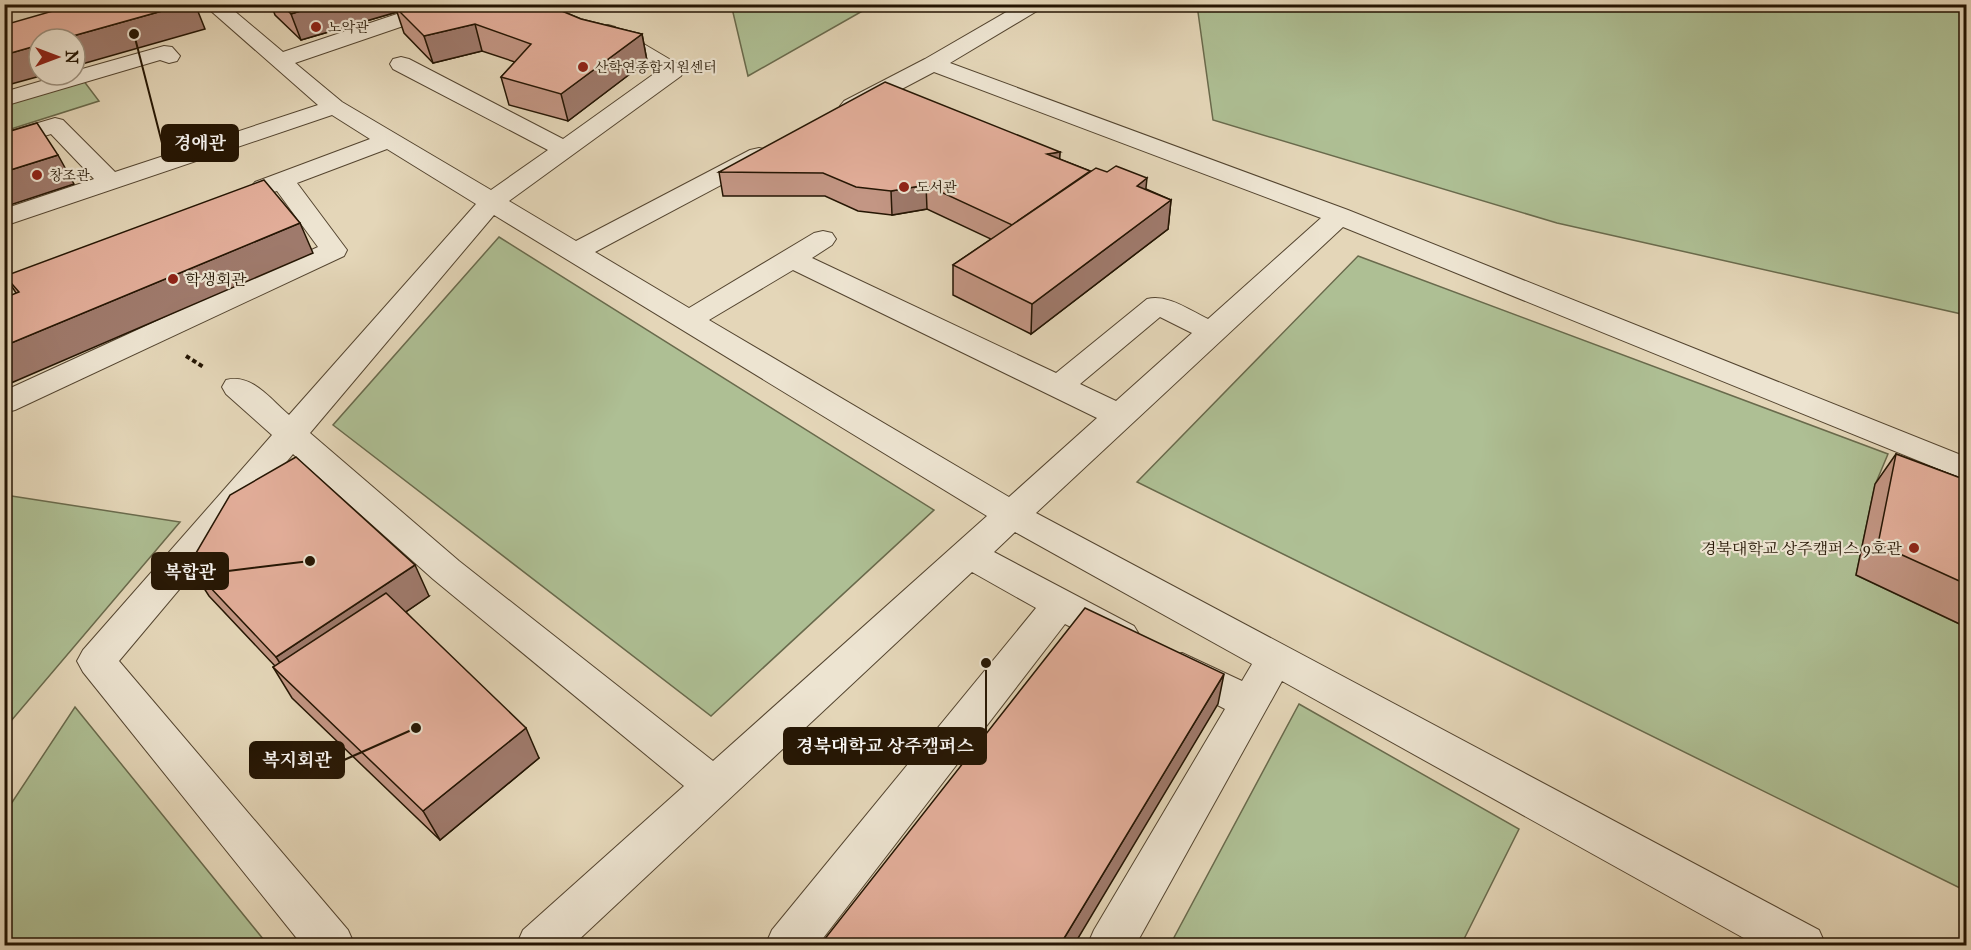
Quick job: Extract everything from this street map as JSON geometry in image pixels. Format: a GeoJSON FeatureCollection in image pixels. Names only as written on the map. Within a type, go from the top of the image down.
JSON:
{"type":"FeatureCollection","features":[{"type":"Feature","properties":{"kind":"street"},"geometry":{"type":"LineString","coordinates":[[213,4],[334,107],[1012,514],[1803,945]]}},
{"type":"Feature","properties":{"kind":"street"},"geometry":{"type":"LineString","coordinates":[[279,61],[449,4]]}},
{"type":"Feature","properties":{"kind":"street"},"geometry":{"type":"LineString","coordinates":[[837,114],[933,64],[1035,4]]}},
{"type":"Feature","properties":{"kind":"street"},"geometry":{"type":"LineString","coordinates":[[332,945],[96,661],[491,202],[673,71],[601,26]]}},
{"type":"Feature","properties":{"kind":"street"},"geometry":{"type":"LineString","coordinates":[[4,99],[164,52],[169,56]]}},
{"type":"Feature","properties":{"kind":"street"},"geometry":{"type":"LineString","coordinates":[[401,64],[565,149]]}},
{"type":"Feature","properties":{"kind":"street"},"geometry":{"type":"LineString","coordinates":[[933,64],[1339,216],[1966,470]]}},
{"type":"Feature","properties":{"kind":"street"},"geometry":{"type":"LineString","coordinates":[[4,218],[334,107]]}},
{"type":"Feature","properties":{"kind":"street"},"geometry":{"type":"LineString","coordinates":[[4,141],[55,125],[111,182]]}},
{"type":"Feature","properties":{"kind":"street"},"geometry":{"type":"LineString","coordinates":[[238,196],[389,140]]}},
{"type":"Feature","properties":{"kind":"street"},"geometry":{"type":"LineString","coordinates":[[575,252],[784,142]]}},
{"type":"Feature","properties":{"kind":"street"},"geometry":{"type":"LineString","coordinates":[[4,403],[334,250],[282,180]]}},
{"type":"Feature","properties":{"kind":"street"},"geometry":{"type":"LineString","coordinates":[[539,945],[1339,216]]}},
{"type":"Feature","properties":{"kind":"street"},"geometry":{"type":"LineString","coordinates":[[688,320],[823,239]]}},
{"type":"Feature","properties":{"kind":"street"},"geometry":{"type":"LineString","coordinates":[[792,259],[1120,416]]}},
{"type":"Feature","properties":{"kind":"street"},"geometry":{"type":"LineString","coordinates":[[1059,386],[1157,305],[1212,332]]}},
{"type":"Feature","properties":{"kind":"street"},"geometry":{"type":"LineString","coordinates":[[150,335],[175,350]]}},
{"type":"Feature","properties":{"kind":"street"},"geometry":{"type":"LineString","coordinates":[[237,387],[446,570],[714,786]]}},
{"type":"Feature","properties":{"kind":"street"},"geometry":{"type":"LineString","coordinates":[[969,554],[1250,703]]}},
{"type":"Feature","properties":{"kind":"street"},"geometry":{"type":"LineString","coordinates":[[788,945],[1060,604]]}},
{"type":"Feature","properties":{"kind":"street"},"geometry":{"type":"LineString","coordinates":[[1110,945],[1275,658]]}},
{"type":"Feature","properties":{"kind":"green space"},"geometry":{"type":"Polygon","coordinates":[[[731,4],[873,4],[873,5],[748,76],[731,4]]]}},
{"type":"Feature","properties":{"kind":"green space"},"geometry":{"type":"Polygon","coordinates":[[[1197,5],[1966,5],[1966,315],[1557,223],[1213,120],[1197,5]]]}},
{"type":"Feature","properties":{"kind":"green space"},"geometry":{"type":"Polygon","coordinates":[[[87,85],[99,101],[11,129],[5,112],[5,99],[44,87],[87,85]]]}},
{"type":"Feature","properties":{"kind":"green space"},"geometry":{"type":"Polygon","coordinates":[[[499,237],[934,510],[711,716],[333,425],[499,237]]]}},
{"type":"Feature","properties":{"kind":"green space"},"geometry":{"type":"Polygon","coordinates":[[[1358,256],[1888,454],[1875,485],[1856,575],[1966,627],[1966,891],[1137,482],[1358,256]]]}},
{"type":"Feature","properties":{"kind":"green space"},"geometry":{"type":"Polygon","coordinates":[[[4,495],[180,522],[5,728],[4,495]]]}},
{"type":"Feature","properties":{"kind":"green space"},"geometry":{"type":"Polygon","coordinates":[[[1299,704],[1519,829],[1461,945],[1170,945],[1299,704]]]}},
{"type":"Feature","properties":{"kind":"green space"},"geometry":{"type":"Polygon","coordinates":[[[75,707],[268,945],[5,945],[5,813],[75,707]]]}},
{"type":"Feature","properties":{"kind":"building"},"geometry":{"type":"Polygon","coordinates":[[[77,4],[187,4],[87,32],[87,27],[27,27],[27,48],[4,55],[4,25],[77,4]]]}},
{"type":"Feature","properties":{"kind":"building"},"geometry":{"type":"Polygon","coordinates":[[[281,4],[323,4],[291,14],[281,4]]]}},
{"type":"Feature","properties":{"kind":"building"},"geometry":{"type":"Polygon","coordinates":[[[406,4],[545,4],[581,19],[642,34],[561,94],[501,77],[531,44],[475,24],[424,36],[395,7],[406,4]]]}},
{"type":"Feature","properties":{"kind":"building","name":"도서관"},"geometry":{"type":"Polygon","coordinates":[[[885,82],[1060,152],[1047,154],[1090,171],[1012,225],[926,185],[891,191],[856,187],[823,173],[719,172],[885,82]]]}},
{"type":"Feature","properties":{"kind":"building"},"geometry":{"type":"Polygon","coordinates":[[[37,123],[58,155],[4,172],[4,133],[37,123]]]}},
{"type":"Feature","properties":{"kind":"building"},"geometry":{"type":"Polygon","coordinates":[[[1116,166],[1147,178],[1137,186],[1171,200],[1032,304],[953,265],[1096,168],[1107,172],[1116,166]]]}},
{"type":"Feature","properties":{"kind":"building"},"geometry":{"type":"Polygon","coordinates":[[[264,180],[300,223],[4,346],[4,298],[19,292],[5,276],[264,180]]]}},
{"type":"Feature","properties":{"kind":"building"},"geometry":{"type":"Polygon","coordinates":[[[1896,454],[1966,480],[1966,584],[1878,544],[1896,454]]]}},
{"type":"Feature","properties":{"kind":"building"},"geometry":{"type":"Polygon","coordinates":[[[296,457],[415,565],[276,657],[189,565],[230,495],[296,457]]]}},
{"type":"Feature","properties":{"kind":"building"},"geometry":{"type":"Polygon","coordinates":[[[386,593],[526,728],[423,811],[273,667],[386,593]]]}},
{"type":"Feature","properties":{"kind":"building"},"geometry":{"type":"Polygon","coordinates":[[[1085,608],[1224,674],[1060,945],[820,945],[1085,608]]]}},
{"type":"Feature","properties":{"kind":"place","name":"노악관"},"geometry":{"type":"Point","coordinates":[316,27]}},
{"type":"Feature","properties":{"kind":"place","name":"경애관"},"geometry":{"type":"Point","coordinates":[134,34]}},
{"type":"Feature","properties":{"kind":"place","name":"산학연종합지원센터"},"geometry":{"type":"Point","coordinates":[583,67]}},
{"type":"Feature","properties":{"kind":"place","name":"창조관"},"geometry":{"type":"Point","coordinates":[37,175]}},
{"type":"Feature","properties":{"kind":"place","name":"도서관"},"geometry":{"type":"Point","coordinates":[904,187]}},
{"type":"Feature","properties":{"kind":"place","name":"학생회관"},"geometry":{"type":"Point","coordinates":[173,279]}},
{"type":"Feature","properties":{"kind":"place","name":"경북대학교 상주캠퍼스 9호관"},"geometry":{"type":"Point","coordinates":[1914,548]}},
{"type":"Feature","properties":{"kind":"place","name":"복합관"},"geometry":{"type":"Point","coordinates":[310,561]}},
{"type":"Feature","properties":{"kind":"place","name":"경북대학교 상주캠퍼스"},"geometry":{"type":"Point","coordinates":[986,663]}},
{"type":"Feature","properties":{"kind":"place","name":"복지회관"},"geometry":{"type":"Point","coordinates":[416,728]}}]}
